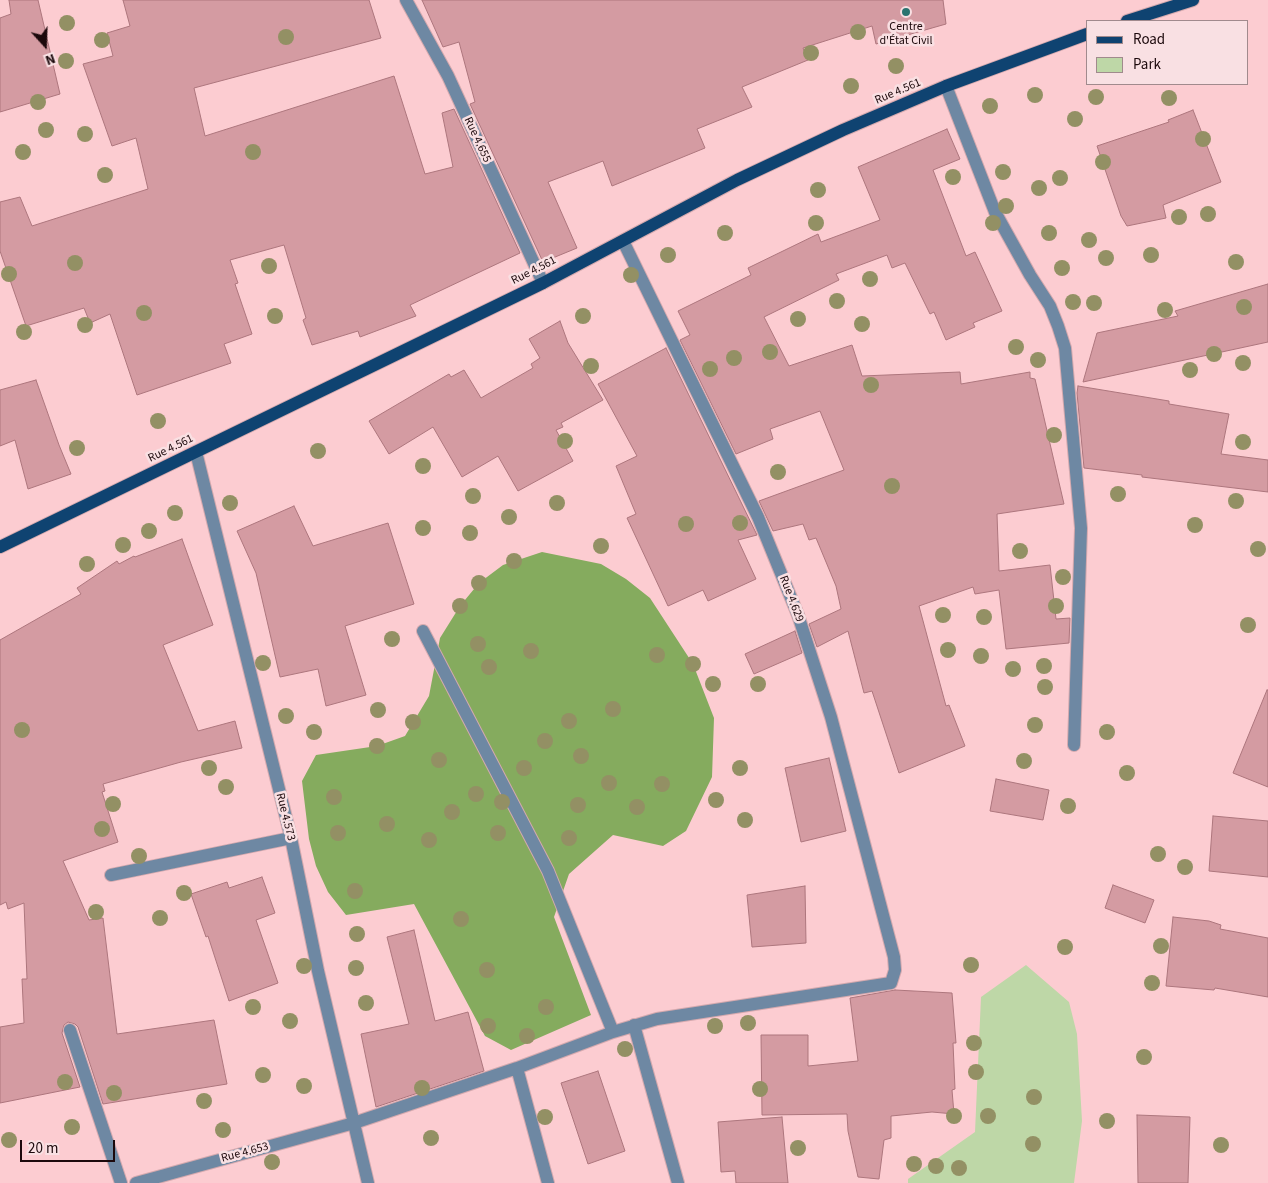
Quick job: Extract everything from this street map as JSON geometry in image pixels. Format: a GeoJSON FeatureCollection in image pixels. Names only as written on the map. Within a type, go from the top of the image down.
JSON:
{"type":"FeatureCollection","features":[{"type":"Feature","properties":{"kind":"main road"},"geometry":{"type":"LineString","coordinates":[[1130,20],[1193,0]]}},
{"type":"Feature","properties":{"kind":"main road","name":"Rue 4.561"},"geometry":{"type":"LineString","coordinates":[[0,547],[543,283],[737,180],[843,130],[946,86],[1086,34]]}},
{"type":"Feature","properties":{"kind":"street","name":"Rue 4.655"},"geometry":{"type":"LineString","coordinates":[[406,0],[448,76],[543,283]]}},
{"type":"Feature","properties":{"kind":"street"},"geometry":{"type":"LineString","coordinates":[[946,86],[995,212],[1013,246],[1050,306],[1065,348],[1081,528],[1074,745]]}},
{"type":"Feature","properties":{"kind":"street","name":"Rue 4.629"},"geometry":{"type":"LineString","coordinates":[[623,241],[758,517],[798,615],[831,717],[894,957],[895,970],[891,980]]}},
{"type":"Feature","properties":{"kind":"street","name":"Rue 4.573"},"geometry":{"type":"LineString","coordinates":[[196,452],[291,838],[318,971],[368,1183]]}},
{"type":"Feature","properties":{"kind":"street"},"geometry":{"type":"LineString","coordinates":[[423,631],[548,871],[613,1032]]}},
{"type":"Feature","properties":{"kind":"street"},"geometry":{"type":"LineString","coordinates":[[111,875],[291,838]]}},
{"type":"Feature","properties":{"kind":"street","name":"Rue 4.653"},"geometry":{"type":"LineString","coordinates":[[136,1183],[354,1123],[517,1068],[634,1025],[657,1019],[891,983],[891,980]]}},
{"type":"Feature","properties":{"kind":"street"},"geometry":{"type":"LineString","coordinates":[[634,1025],[678,1183]]}},
{"type":"Feature","properties":{"kind":"street"},"geometry":{"type":"LineString","coordinates":[[70,1030],[121,1183]]}},
{"type":"Feature","properties":{"kind":"street"},"geometry":{"type":"LineString","coordinates":[[517,1068],[548,1183]]}},
{"type":"Feature","properties":{"kind":"green space"},"geometry":{"type":"Polygon","coordinates":[[[542,552],[601,564],[626,579],[650,598],[693,664],[714,718],[712,777],[686,831],[663,846],[613,835],[569,874],[554,917],[591,1015],[511,1050],[485,1036],[414,904],[346,915],[328,892],[316,866],[309,839],[302,781],[316,755],[377,746],[405,736],[429,696],[440,638],[460,606],[479,583],[503,565],[542,552]]]}},
{"type":"Feature","properties":{"kind":"green space"},"geometry":{"type":"Polygon","coordinates":[[[1026,965],[1069,1002],[1077,1034],[1082,1121],[1074,1183],[908,1183],[908,1179],[975,1132],[981,997],[1026,965]]]}},
{"type":"Feature","properties":{"kind":"building"},"geometry":{"type":"Polygon","coordinates":[[[9,0],[38,0],[60,94],[0,112],[0,18],[11,14],[9,0]]]}},
{"type":"Feature","properties":{"kind":"building"},"geometry":{"type":"Polygon","coordinates":[[[123,0],[369,0],[381,38],[194,88],[205,136],[394,76],[425,174],[453,167],[442,113],[454,109],[520,253],[410,305],[416,316],[360,337],[358,331],[312,345],[303,320],[306,318],[284,245],[230,260],[238,283],[235,284],[252,334],[224,344],[231,363],[137,395],[110,314],[90,323],[84,308],[26,326],[0,251],[0,202],[20,197],[32,226],[148,189],[136,138],[112,146],[83,64],[113,56],[107,33],[130,26],[123,0]]]}},
{"type":"Feature","properties":{"kind":"building"},"geometry":{"type":"Polygon","coordinates":[[[422,0],[943,0],[946,24],[876,44],[872,26],[803,48],[808,60],[742,87],[752,107],[697,129],[705,148],[612,186],[603,161],[548,182],[577,248],[543,262],[470,104],[475,102],[459,42],[443,47],[422,0]]]}},
{"type":"Feature","properties":{"kind":"building"},"geometry":{"type":"Polygon","coordinates":[[[1193,110],[1221,182],[1163,205],[1166,218],[1127,226],[1121,216],[1097,146],[1169,122],[1168,120],[1193,110]]]}},
{"type":"Feature","properties":{"kind":"building"},"geometry":{"type":"Polygon","coordinates":[[[947,129],[960,159],[933,170],[966,256],[975,252],[1002,311],[973,323],[975,327],[946,340],[934,312],[930,314],[905,263],[892,268],[887,255],[836,274],[839,280],[764,317],[789,366],[852,345],[862,376],[960,372],[961,384],[1030,372],[1030,378],[1035,379],[1064,504],[997,514],[999,571],[1050,565],[1056,619],[1070,618],[1069,643],[1006,649],[999,590],[975,594],[973,587],[919,606],[946,706],[949,705],[965,746],[899,773],[872,691],[864,693],[848,631],[817,647],[809,624],[841,609],[836,586],[816,538],[809,540],[803,524],[773,531],[759,501],[844,470],[820,411],[770,429],[773,439],[736,454],[680,340],[690,335],[678,311],[751,275],[748,268],[818,234],[821,242],[880,220],[858,167],[947,129]]]}},
{"type":"Feature","properties":{"kind":"building"},"geometry":{"type":"Polygon","coordinates":[[[1268,284],[1268,342],[1083,382],[1097,333],[1178,316],[1175,311],[1268,284]]]}},
{"type":"Feature","properties":{"kind":"building"},"geometry":{"type":"Polygon","coordinates":[[[560,321],[568,343],[603,400],[561,423],[563,427],[556,430],[573,461],[518,491],[498,456],[462,477],[433,427],[389,454],[369,421],[449,374],[451,377],[464,370],[481,398],[533,368],[531,364],[540,358],[529,339],[560,321]]]}},
{"type":"Feature","properties":{"kind":"building"},"geometry":{"type":"Polygon","coordinates":[[[666,348],[757,535],[738,540],[756,579],[708,601],[703,590],[668,606],[627,518],[636,514],[616,466],[637,456],[598,384],[666,348]]]}},
{"type":"Feature","properties":{"kind":"building"},"geometry":{"type":"Polygon","coordinates":[[[36,380],[71,474],[28,489],[15,440],[0,446],[0,390],[36,380]]]}},
{"type":"Feature","properties":{"kind":"building"},"geometry":{"type":"Polygon","coordinates":[[[1078,386],[1169,401],[1169,404],[1229,414],[1221,454],[1268,460],[1268,492],[1084,468],[1077,393],[1078,386]]]}},
{"type":"Feature","properties":{"kind":"building"},"geometry":{"type":"Polygon","coordinates":[[[294,506],[313,546],[388,523],[414,604],[345,626],[366,695],[326,706],[318,669],[280,677],[256,573],[237,531],[294,506]]]}},
{"type":"Feature","properties":{"kind":"building"},"geometry":{"type":"Polygon","coordinates":[[[182,539],[213,625],[163,645],[198,731],[235,721],[242,748],[181,762],[103,784],[105,791],[102,792],[118,842],[63,861],[89,920],[103,918],[117,1034],[214,1020],[227,1084],[103,1104],[78,1027],[68,1022],[64,1025],[62,1033],[80,1087],[0,1103],[0,1027],[24,1023],[22,979],[27,979],[24,903],[8,909],[6,902],[0,905],[0,640],[81,594],[77,588],[117,561],[119,564],[134,556],[182,539]]]}},
{"type":"Feature","properties":{"kind":"building"},"geometry":{"type":"Polygon","coordinates":[[[795,631],[802,653],[754,674],[745,654],[795,631]]]}},
{"type":"Feature","properties":{"kind":"building"},"geometry":{"type":"Polygon","coordinates":[[[1268,690],[1268,787],[1233,773],[1268,690]]]}},
{"type":"Feature","properties":{"kind":"building"},"geometry":{"type":"Polygon","coordinates":[[[829,758],[846,831],[801,842],[785,768],[829,758]]]}},
{"type":"Feature","properties":{"kind":"building"},"geometry":{"type":"Polygon","coordinates":[[[996,779],[1049,790],[1043,820],[990,811],[996,779]]]}},
{"type":"Feature","properties":{"kind":"building"},"geometry":{"type":"Polygon","coordinates":[[[1213,816],[1268,821],[1268,877],[1209,871],[1213,816]]]}},
{"type":"Feature","properties":{"kind":"building"},"geometry":{"type":"Polygon","coordinates":[[[262,877],[275,913],[256,920],[278,983],[229,1001],[208,936],[206,937],[191,894],[227,882],[229,888],[262,877]]]}},
{"type":"Feature","properties":{"kind":"building"},"geometry":{"type":"Polygon","coordinates":[[[1113,885],[1154,900],[1145,923],[1105,908],[1113,885]]]}},
{"type":"Feature","properties":{"kind":"building"},"geometry":{"type":"Polygon","coordinates":[[[805,886],[806,943],[752,947],[747,895],[805,886]]]}},
{"type":"Feature","properties":{"kind":"building"},"geometry":{"type":"Polygon","coordinates":[[[1173,917],[1209,921],[1221,925],[1220,929],[1268,938],[1268,997],[1215,988],[1214,990],[1166,986],[1173,917]]]}},
{"type":"Feature","properties":{"kind":"building"},"geometry":{"type":"Polygon","coordinates":[[[414,930],[435,1021],[468,1012],[484,1071],[376,1107],[361,1034],[409,1024],[387,937],[414,930]]]}},
{"type":"Feature","properties":{"kind":"building"},"geometry":{"type":"Polygon","coordinates":[[[895,990],[952,993],[956,1043],[953,1043],[955,1089],[952,1090],[954,1114],[932,1112],[891,1116],[891,1138],[884,1140],[879,1179],[858,1177],[848,1131],[847,1114],[762,1115],[761,1035],[808,1035],[808,1066],[858,1061],[850,998],[895,990]]]}},
{"type":"Feature","properties":{"kind":"building"},"geometry":{"type":"Polygon","coordinates":[[[598,1071],[625,1151],[588,1164],[561,1083],[598,1071]]]}},
{"type":"Feature","properties":{"kind":"building"},"geometry":{"type":"Polygon","coordinates":[[[1137,1115],[1190,1117],[1188,1183],[1138,1183],[1137,1115]]]}},
{"type":"Feature","properties":{"kind":"building"},"geometry":{"type":"Polygon","coordinates":[[[782,1117],[788,1183],[736,1183],[735,1171],[721,1172],[718,1122],[782,1117]]]}},
{"type":"Feature","properties":{"kind":"place","name":"Centre d'État Civil"},"geometry":{"type":"Point","coordinates":[906,12]}}]}
